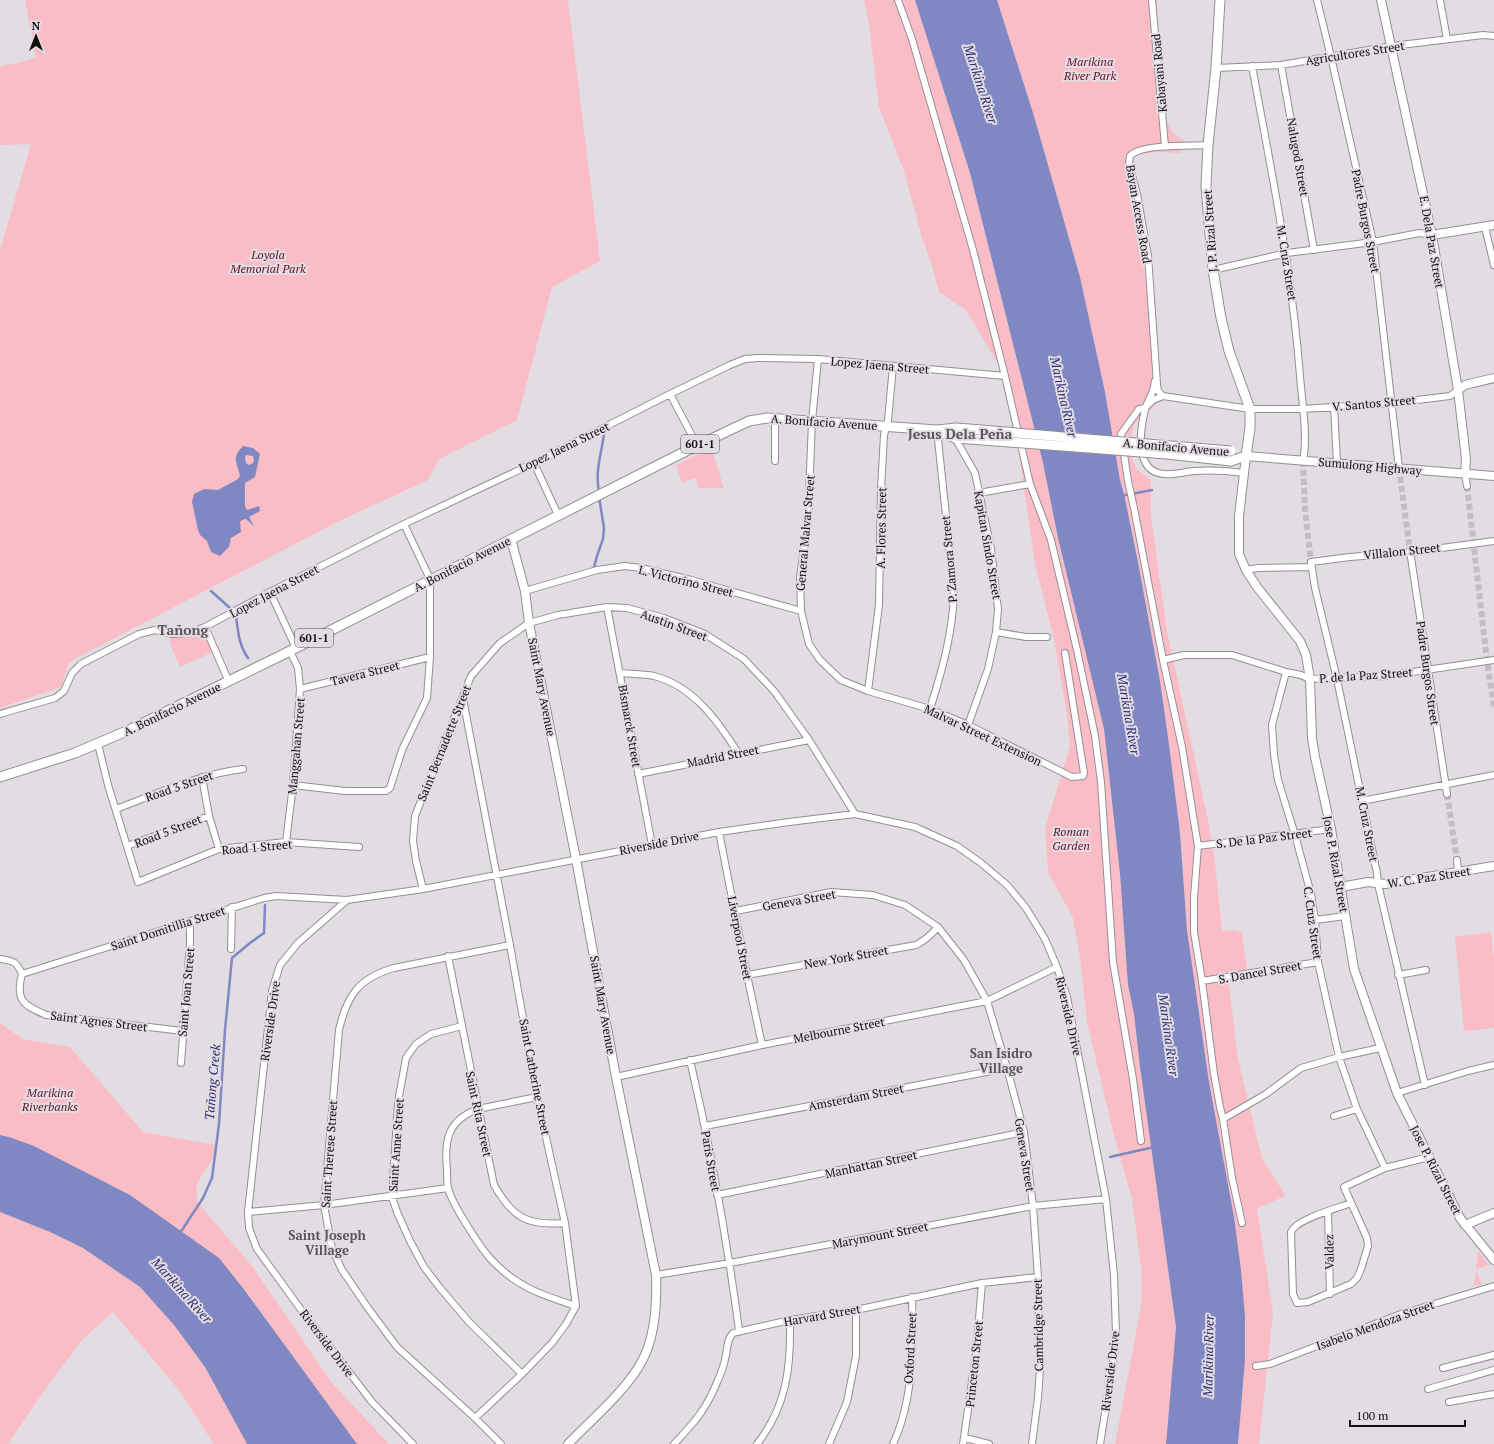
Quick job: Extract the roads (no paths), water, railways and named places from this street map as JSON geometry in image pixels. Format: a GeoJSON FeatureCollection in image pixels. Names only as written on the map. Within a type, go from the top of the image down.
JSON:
{"type":"FeatureCollection","features":[{"type":"Feature","properties":{"kind":"main road","name":"J. P. Rizal Street"},"geometry":{"type":"LineString","coordinates":[[1220,0],[1206,186],[1213,270],[1221,318],[1229,351],[1250,409],[1250,428],[1246,456]]}},
{"type":"Feature","properties":{"kind":"main road","name":"A. Bonifacio Avenue"},"geometry":{"type":"LineString","coordinates":[[0,777],[98,744],[229,682],[430,579],[697,445],[749,421],[763,418],[775,418],[937,430],[956,428],[1232,451],[1246,456]]}},
{"type":"Feature","properties":{"kind":"main road","name":"A. Bonifacio Avenue"},"geometry":{"type":"LineString","coordinates":[[937,430],[955,438],[1167,454],[1231,461],[1246,456]]}},
{"type":"Feature","properties":{"kind":"street"},"geometry":{"type":"LineString","coordinates":[[898,0],[912,39],[973,250],[1005,376],[1030,484],[1051,540],[1077,650],[1095,736],[1101,782],[1113,962],[1133,1079],[1141,1141]]}},
{"type":"Feature","properties":{"kind":"street","name":"Kabayani Road"},"geometry":{"type":"LineString","coordinates":[[1152,0],[1165,146]]}},
{"type":"Feature","properties":{"kind":"street","name":"Padre Burgos Street"},"geometry":{"type":"LineString","coordinates":[[1316,0],[1331,57],[1372,242],[1400,468]]}},
{"type":"Feature","properties":{"kind":"street","name":"E. Dela Paz Street"},"geometry":{"type":"LineString","coordinates":[[1381,0],[1432,235],[1458,390],[1466,459],[1465,474],[1467,486]]}},
{"type":"Feature","properties":{"kind":"street"},"geometry":{"type":"LineString","coordinates":[[1440,0],[1447,39]]}},
{"type":"Feature","properties":{"kind":"street","name":"Agricultores Street"},"geometry":{"type":"LineString","coordinates":[[1216,68],[1281,65],[1392,46],[1483,35],[1494,36]]}},
{"type":"Feature","properties":{"kind":"street","name":"Nalugod Street"},"geometry":{"type":"LineString","coordinates":[[1281,65],[1314,250]]}},
{"type":"Feature","properties":{"kind":"street","name":"M. Cruz Street"},"geometry":{"type":"LineString","coordinates":[[1252,66],[1287,253],[1297,336],[1303,408],[1305,450],[1303,461]]}},
{"type":"Feature","properties":{"kind":"street","name":"Bayan Access Road"},"geometry":{"type":"LineString","coordinates":[[1162,396],[1158,391],[1148,256],[1137,194],[1129,160],[1130,156],[1135,151],[1165,146],[1208,145]]}},
{"type":"Feature","properties":{"kind":"street"},"geometry":{"type":"LineString","coordinates":[[1213,270],[1287,253],[1372,242],[1419,233],[1432,235],[1494,225]]}},
{"type":"Feature","properties":{"kind":"street"},"geometry":{"type":"LineString","coordinates":[[1485,227],[1494,265]]}},
{"type":"Feature","properties":{"kind":"street","name":"Lopez Jaena Street"},"geometry":{"type":"LineString","coordinates":[[0,714],[55,698],[64,691],[72,673],[81,664],[139,634],[155,630],[173,634],[189,633],[205,627],[270,592],[404,524],[534,463],[670,394],[745,359],[818,359],[1005,376]]}},
{"type":"Feature","properties":{"kind":"street","name":"General Malvar Street"},"geometry":{"type":"LineString","coordinates":[[801,611],[800,577],[808,520],[812,421],[818,359]]}},
{"type":"Feature","properties":{"kind":"street","name":"A. Flores Street"},"geometry":{"type":"LineString","coordinates":[[868,691],[879,605],[881,489],[884,435],[893,366]]}},
{"type":"Feature","properties":{"kind":"street","name":"Bayan Access Road"},"geometry":{"type":"LineString","coordinates":[[1145,408],[1157,377]]}},
{"type":"Feature","properties":{"kind":"street","name":"V. Santos Street"},"geometry":{"type":"LineString","coordinates":[[1162,396],[1250,409],[1334,407],[1392,403],[1450,396],[1465,384],[1494,378]]}},
{"type":"Feature","properties":{"kind":"street"},"geometry":{"type":"LineString","coordinates":[[670,394],[697,445]]}},
{"type":"Feature","properties":{"kind":"street"},"geometry":{"type":"LineString","coordinates":[[1162,396],[1153,400],[1145,408],[1139,409],[1121,434],[1128,481],[1163,660],[1182,747],[1198,846],[1194,897],[1194,926],[1214,1074],[1232,1178],[1242,1223]]}},
{"type":"Feature","properties":{"kind":"street"},"geometry":{"type":"LineString","coordinates":[[1334,407],[1337,463]]}},
{"type":"Feature","properties":{"kind":"street"},"geometry":{"type":"LineString","coordinates":[[1145,408],[1142,428],[1142,454],[1144,463],[1152,471],[1164,475],[1195,471],[1231,471],[1244,473]]}},
{"type":"Feature","properties":{"kind":"street"},"geometry":{"type":"LineString","coordinates":[[775,418],[775,461]]}},
{"type":"Feature","properties":{"kind":"street","name":"P. Zamora Street"},"geometry":{"type":"LineString","coordinates":[[930,709],[941,676],[953,612],[954,592],[937,430]]}},
{"type":"Feature","properties":{"kind":"street","name":"Kapitan Sindo Street"},"geometry":{"type":"LineString","coordinates":[[955,438],[975,474],[991,549],[998,610],[996,632],[988,669],[968,725]]}},
{"type":"Feature","properties":{"kind":"street","name":"Sumulong Highway"},"geometry":{"type":"LineString","coordinates":[[1246,456],[1494,476]]}},
{"type":"Feature","properties":{"kind":"street","name":"Jose P. Rizal Street"},"geometry":{"type":"LineString","coordinates":[[1246,456],[1238,532],[1239,554],[1246,570],[1257,587],[1300,641],[1306,655],[1310,679],[1312,738],[1331,830],[1354,969],[1380,1048],[1397,1093],[1460,1218],[1494,1260]]}},
{"type":"Feature","properties":{"kind":"street"},"geometry":{"type":"LineString","coordinates":[[534,463],[558,515]]}},
{"type":"Feature","properties":{"kind":"street"},"geometry":{"type":"LineString","coordinates":[[979,493],[1030,484]]}},
{"type":"Feature","properties":{"kind":"street"},"geometry":{"type":"LineString","coordinates":[[293,785],[344,791],[386,791],[390,788],[402,750],[427,698],[430,657],[430,579],[404,524]]}},
{"type":"Feature","properties":{"kind":"street","name":"Saint Mary Avenue"},"geometry":{"type":"LineString","coordinates":[[511,539],[525,591],[616,1077],[656,1274],[657,1292],[654,1322],[648,1348],[643,1359],[625,1386],[568,1444]]}},
{"type":"Feature","properties":{"kind":"street","name":"Villalon Street"},"geometry":{"type":"LineString","coordinates":[[1246,570],[1311,564],[1350,557],[1494,541]]}},
{"type":"Feature","properties":{"kind":"street","name":"Padre Burgos Street"},"geometry":{"type":"LineString","coordinates":[[1410,551],[1444,785],[1447,794]]}},
{"type":"Feature","properties":{"kind":"street","name":"M. Cruz Street"},"geometry":{"type":"LineString","coordinates":[[1311,564],[1315,588],[1338,679],[1378,884],[1398,975],[1425,1085]]}},
{"type":"Feature","properties":{"kind":"street","name":"L. Victorino Street"},"geometry":{"type":"LineString","coordinates":[[525,591],[597,570],[625,566],[641,568],[691,580],[801,611]]}},
{"type":"Feature","properties":{"kind":"street","name":"Manggahan Street"},"geometry":{"type":"LineString","coordinates":[[270,592],[293,649],[298,668],[300,689],[293,785],[286,842]]}},
{"type":"Feature","properties":{"kind":"street","name":"Austin Street"},"geometry":{"type":"LineString","coordinates":[[530,623],[558,615],[607,607],[627,608],[664,618],[705,634],[744,659],[774,690],[809,740],[855,814]]}},
{"type":"Feature","properties":{"kind":"street","name":"Bismarck Street"},"geometry":{"type":"LineString","coordinates":[[607,607],[652,845]]}},
{"type":"Feature","properties":{"kind":"street","name":"Malvar Street Extension"},"geometry":{"type":"LineString","coordinates":[[801,611],[809,644],[820,660],[841,680],[868,691],[930,709],[968,725],[1072,777],[1083,776],[1084,773],[1065,653]]}},
{"type":"Feature","properties":{"kind":"street","name":"Saint Bernadette Street"},"geometry":{"type":"LineString","coordinates":[[423,889],[413,841],[415,816],[471,676],[500,643],[530,623]]}},
{"type":"Feature","properties":{"kind":"street"},"geometry":{"type":"LineString","coordinates":[[205,627],[229,682]]}},
{"type":"Feature","properties":{"kind":"street"},"geometry":{"type":"LineString","coordinates":[[996,632],[1047,637]]}},
{"type":"Feature","properties":{"kind":"street","name":"P. de la Paz Street"},"geometry":{"type":"LineString","coordinates":[[1163,660],[1184,655],[1232,655],[1310,679],[1386,676],[1494,660]]}},
{"type":"Feature","properties":{"kind":"street","name":"Tavera Street"},"geometry":{"type":"LineString","coordinates":[[300,689],[430,657]]}},
{"type":"Feature","properties":{"kind":"street","name":"C. Cruz Street"},"geometry":{"type":"LineString","coordinates":[[1286,672],[1272,724],[1274,755],[1278,780],[1311,894],[1315,920],[1318,962],[1339,1057],[1357,1109],[1385,1168]]}},
{"type":"Feature","properties":{"kind":"street"},"geometry":{"type":"LineString","coordinates":[[620,673],[654,676],[677,686],[707,709],[725,732],[738,753]]}},
{"type":"Feature","properties":{"kind":"street","name":"Saint Catherine Street"},"geometry":{"type":"LineString","coordinates":[[462,699],[538,1096],[565,1223],[576,1306]]}},
{"type":"Feature","properties":{"kind":"street","name":"Madrid Street"},"geometry":{"type":"LineString","coordinates":[[638,774],[809,740]]}},
{"type":"Feature","properties":{"kind":"street"},"geometry":{"type":"LineString","coordinates":[[98,744],[108,785],[127,846]]}},
{"type":"Feature","properties":{"kind":"street","name":"Road 3 Street"},"geometry":{"type":"LineString","coordinates":[[116,809],[202,778],[222,772],[243,769]]}},
{"type":"Feature","properties":{"kind":"street"},"geometry":{"type":"LineString","coordinates":[[1362,801],[1494,775]]}},
{"type":"Feature","properties":{"kind":"street"},"geometry":{"type":"LineString","coordinates":[[202,778],[209,816],[219,849]]}},
{"type":"Feature","properties":{"kind":"street","name":"Riverside Drive"},"geometry":{"type":"LineString","coordinates":[[413,1444],[372,1402],[297,1304],[258,1249],[249,1228],[248,1212],[272,991],[280,965],[298,943],[347,900],[423,889],[719,832],[855,814],[915,827],[957,846],[982,863],[1007,885],[1026,908],[1045,939],[1057,967],[1067,997],[1106,1199],[1114,1275],[1116,1333],[1114,1357],[1100,1444]]}},
{"type":"Feature","properties":{"kind":"street","name":"Road 5 Street"},"geometry":{"type":"LineString","coordinates":[[127,846],[209,816]]}},
{"type":"Feature","properties":{"kind":"street","name":"S. De la Paz Street"},"geometry":{"type":"LineString","coordinates":[[1198,846],[1331,830]]}},
{"type":"Feature","properties":{"kind":"street","name":"Liverpool Street"},"geometry":{"type":"LineString","coordinates":[[719,832],[762,1045]]}},
{"type":"Feature","properties":{"kind":"street","name":"Road 1 Street"},"geometry":{"type":"LineString","coordinates":[[127,846],[138,882],[219,849],[286,842],[359,847]]}},
{"type":"Feature","properties":{"kind":"street"},"geometry":{"type":"LineString","coordinates":[[1456,860],[1458,872]]}},
{"type":"Feature","properties":{"kind":"street","name":"W. C. Paz Street"},"geometry":{"type":"LineString","coordinates":[[1341,887],[1368,882],[1384,884],[1494,866]]}},
{"type":"Feature","properties":{"kind":"street","name":"Geneva Street"},"geometry":{"type":"LineString","coordinates":[[736,911],[831,892],[873,895],[905,905],[938,926],[964,960],[987,1001],[1024,1132],[1033,1206]]}},
{"type":"Feature","properties":{"kind":"street","name":"Saint Domitillia Street"},"geometry":{"type":"LineString","coordinates":[[22,974],[264,898],[276,896],[347,900]]}},
{"type":"Feature","properties":{"kind":"street"},"geometry":{"type":"LineString","coordinates":[[231,949],[232,908]]}},
{"type":"Feature","properties":{"kind":"street"},"geometry":{"type":"LineString","coordinates":[[1315,920],[1345,916]]}},
{"type":"Feature","properties":{"kind":"street","name":"Saint Joan Street"},"geometry":{"type":"LineString","coordinates":[[181,1062],[190,943],[190,921]]}},
{"type":"Feature","properties":{"kind":"street","name":"New York Street"},"geometry":{"type":"LineString","coordinates":[[747,976],[916,944],[931,936],[938,926]]}},
{"type":"Feature","properties":{"kind":"street","name":"Saint Therese Street"},"geometry":{"type":"LineString","coordinates":[[501,1444],[475,1418],[397,1347],[368,1308],[342,1270],[332,1249],[324,1205],[339,1030],[342,1014],[349,999],[357,988],[378,972],[448,956],[510,945]]}},
{"type":"Feature","properties":{"kind":"street","name":"Saint Rita Street"},"geometry":{"type":"LineString","coordinates":[[448,956],[494,1185],[511,1210],[528,1220],[538,1223],[565,1223]]}},
{"type":"Feature","properties":{"kind":"street"},"geometry":{"type":"LineString","coordinates":[[0,959],[11,960],[18,965],[22,974]]}},
{"type":"Feature","properties":{"kind":"street","name":"S. Dancel Street"},"geometry":{"type":"LineString","coordinates":[[1202,981],[1318,962]]}},
{"type":"Feature","properties":{"kind":"street","name":"Melbourne Street"},"geometry":{"type":"LineString","coordinates":[[616,1077],[762,1045],[987,1001],[1057,967]]}},
{"type":"Feature","properties":{"kind":"street"},"geometry":{"type":"LineString","coordinates":[[1398,975],[1426,970]]}},
{"type":"Feature","properties":{"kind":"street","name":"Saint Agnes Street"},"geometry":{"type":"LineString","coordinates":[[22,974],[19,988],[21,998],[34,1010],[46,1015],[183,1031]]}},
{"type":"Feature","properties":{"kind":"street","name":"Saint Anne Street"},"geometry":{"type":"LineString","coordinates":[[462,1026],[431,1034],[416,1044],[406,1058],[398,1102],[392,1196],[396,1212],[424,1267],[469,1322],[522,1374]]}},
{"type":"Feature","properties":{"kind":"street"},"geometry":{"type":"LineString","coordinates":[[1223,1119],[1266,1094],[1301,1068],[1339,1057],[1380,1048]]}},
{"type":"Feature","properties":{"kind":"street","name":"Paris Street"},"geometry":{"type":"LineString","coordinates":[[690,1060],[705,1126],[730,1263],[739,1330]]}},
{"type":"Feature","properties":{"kind":"street"},"geometry":{"type":"LineString","coordinates":[[1397,1093],[1468,1071],[1494,1065]]}},
{"type":"Feature","properties":{"kind":"street","name":"Amsterdam Street"},"geometry":{"type":"LineString","coordinates":[[705,1126],[1007,1068]]}},
{"type":"Feature","properties":{"kind":"street"},"geometry":{"type":"LineString","coordinates":[[475,1418],[522,1374],[552,1343],[566,1324],[576,1306],[539,1294],[514,1280],[488,1256],[461,1216],[448,1188],[445,1153],[448,1135],[453,1125],[460,1118],[470,1112],[538,1096]]}},
{"type":"Feature","properties":{"kind":"street"},"geometry":{"type":"LineString","coordinates":[[1334,1116],[1357,1109]]}},
{"type":"Feature","properties":{"kind":"street","name":"Manhattan Street"},"geometry":{"type":"LineString","coordinates":[[717,1195],[1024,1132]]}},
{"type":"Feature","properties":{"kind":"street"},"geometry":{"type":"LineString","coordinates":[[1351,1203],[1303,1221],[1293,1228],[1291,1232],[1293,1294],[1296,1301],[1300,1303],[1308,1302],[1330,1294],[1351,1284],[1357,1278],[1366,1255],[1368,1246],[1367,1238],[1344,1187],[1385,1168],[1429,1157]]}},
{"type":"Feature","properties":{"kind":"street"},"geometry":{"type":"LineString","coordinates":[[248,1212],[324,1205],[448,1188]]}},
{"type":"Feature","properties":{"kind":"street","name":"Marymount Street"},"geometry":{"type":"LineString","coordinates":[[656,1274],[730,1263],[1033,1206],[1106,1199]]}},
{"type":"Feature","properties":{"kind":"street","name":"Cambridge Street"},"geometry":{"type":"LineString","coordinates":[[1032,1444],[1040,1368],[1038,1277],[1033,1206]]}},
{"type":"Feature","properties":{"kind":"street","name":"Valdez"},"geometry":{"type":"LineString","coordinates":[[1328,1211],[1330,1294]]}},
{"type":"Feature","properties":{"kind":"street"},"geometry":{"type":"LineString","coordinates":[[1465,1224],[1494,1213]]}},
{"type":"Feature","properties":{"kind":"street","name":"Harvard Street"},"geometry":{"type":"LineString","coordinates":[[739,1330],[790,1320],[856,1310],[982,1283],[1038,1277]]}},
{"type":"Feature","properties":{"kind":"street","name":"Princeton Street"},"geometry":{"type":"LineString","coordinates":[[964,1441],[976,1354],[982,1283]]}},
{"type":"Feature","properties":{"kind":"street","name":"Isabelo Mendoza Street"},"geometry":{"type":"LineString","coordinates":[[1256,1366],[1270,1364],[1401,1314],[1494,1286]]}},
{"type":"Feature","properties":{"kind":"street","name":"Oxford Street"},"geometry":{"type":"LineString","coordinates":[[893,1444],[899,1428],[908,1392],[913,1353],[912,1297]]}},
{"type":"Feature","properties":{"kind":"street"},"geometry":{"type":"LineString","coordinates":[[829,1444],[847,1402],[855,1364],[856,1310]]}},
{"type":"Feature","properties":{"kind":"street"},"geometry":{"type":"LineString","coordinates":[[757,1444],[768,1430],[785,1390],[791,1350],[790,1320]]}},
{"type":"Feature","properties":{"kind":"street"},"geometry":{"type":"LineString","coordinates":[[674,1444],[697,1420],[709,1401],[719,1379],[729,1338],[733,1333],[739,1330]]}},
{"type":"Feature","properties":{"kind":"street"},"geometry":{"type":"LineString","coordinates":[[1443,1368],[1494,1355]]}},
{"type":"Feature","properties":{"kind":"street"},"geometry":{"type":"LineString","coordinates":[[1428,1389],[1494,1370]]}},
{"type":"Feature","properties":{"kind":"street"},"geometry":{"type":"LineString","coordinates":[[1448,1402],[1494,1394]]}},
{"type":"Feature","properties":{"kind":"street"},"geometry":{"type":"LineString","coordinates":[[964,1441],[989,1444]]}},
{"type":"Feature","properties":{"kind":"water","name":"Marikina River"},"geometry":{"type":"Polygon","coordinates":[[[915,0],[997,0],[1034,116],[1080,277],[1105,392],[1120,480],[1138,562],[1160,681],[1180,833],[1187,930],[1209,1082],[1234,1217],[1245,1316],[1245,1360],[1238,1444],[1166,1444],[1176,1327],[1134,1014],[1128,985],[1120,874],[1104,729],[1058,538],[1043,463],[970,173],[915,0]]]}},
{"type":"Feature","properties":{"kind":"water"},"geometry":{"type":"Polygon","coordinates":[[[243,446],[253,448],[260,454],[255,477],[245,483],[245,506],[247,510],[259,506],[260,511],[249,517],[254,526],[246,519],[240,522],[241,532],[231,538],[229,547],[220,556],[211,552],[207,541],[200,535],[192,502],[194,494],[204,489],[218,490],[238,479],[240,476],[236,464],[236,457],[239,450],[243,446]],[[246,455],[246,463],[249,465],[253,463],[253,456],[246,455]]]}},
{"type":"Feature","properties":{"kind":"water","name":"Marikina River"},"geometry":{"type":"Polygon","coordinates":[[[0,1135],[34,1146],[130,1195],[219,1258],[243,1288],[357,1444],[247,1444],[205,1367],[174,1325],[140,1287],[83,1248],[50,1232],[0,1212],[0,1135]]]}},
{"type":"Feature","properties":{"kind":"waterway"},"geometry":{"type":"LineString","coordinates":[[599,492],[598,470],[604,434]]}},
{"type":"Feature","properties":{"kind":"waterway"},"geometry":{"type":"LineString","coordinates":[[1121,496],[1152,490]]}},
{"type":"Feature","properties":{"kind":"waterway"},"geometry":{"type":"LineString","coordinates":[[593,571],[603,539],[604,528],[599,497]]}},
{"type":"Feature","properties":{"kind":"waterway","name":"Tañong Creek"},"geometry":{"type":"LineString","coordinates":[[211,591],[230,608]]}},
{"type":"Feature","properties":{"kind":"waterway","name":"Tañong Creek"},"geometry":{"type":"LineString","coordinates":[[236,616],[238,633],[248,658]]}},
{"type":"Feature","properties":{"kind":"waterway","name":"Tañong Creek"},"geometry":{"type":"LineString","coordinates":[[180,1233],[203,1198],[212,1178],[219,1124],[225,1030],[232,958],[264,933],[265,905]]}},
{"type":"Feature","properties":{"kind":"waterway"},"geometry":{"type":"LineString","coordinates":[[1110,1157],[1154,1147]]}},
{"type":"Feature","properties":{"kind":"tunnel"},"geometry":{"type":"LineString","coordinates":[[1303,461],[1305,510],[1311,562]]}},
{"type":"Feature","properties":{"kind":"tunnel"},"geometry":{"type":"LineString","coordinates":[[1399,468],[1410,551]]}},
{"type":"Feature","properties":{"kind":"tunnel"},"geometry":{"type":"LineString","coordinates":[[1467,486],[1487,661],[1494,707]]}},
{"type":"Feature","properties":{"kind":"tunnel"},"geometry":{"type":"LineString","coordinates":[[1447,794],[1457,860]]}},
{"type":"Feature","properties":{"kind":"district","name":"Jesus Dela Peña"},"geometry":{"type":"Point","coordinates":[960,433]}},
{"type":"Feature","properties":{"kind":"district","name":"Tañong"},"geometry":{"type":"Point","coordinates":[183,629]}},
{"type":"Feature","properties":{"kind":"district","name":"San Isidro Village"},"geometry":{"type":"Point","coordinates":[1001,1060]}},
{"type":"Feature","properties":{"kind":"district","name":"Saint Joseph Village"},"geometry":{"type":"Point","coordinates":[327,1242]}},
{"type":"Feature","properties":{"kind":"park label","name":"Marikina River Park"},"geometry":{"type":"Point","coordinates":[1090,68]}},
{"type":"Feature","properties":{"kind":"park label","name":"Loyola Memorial Park"},"geometry":{"type":"Point","coordinates":[268,261]}},
{"type":"Feature","properties":{"kind":"park label","name":"Roman Garden"},"geometry":{"type":"Point","coordinates":[1071,838]}},
{"type":"Feature","properties":{"kind":"park label","name":"Marikina Riverbanks"},"geometry":{"type":"Point","coordinates":[50,1099]}}]}
